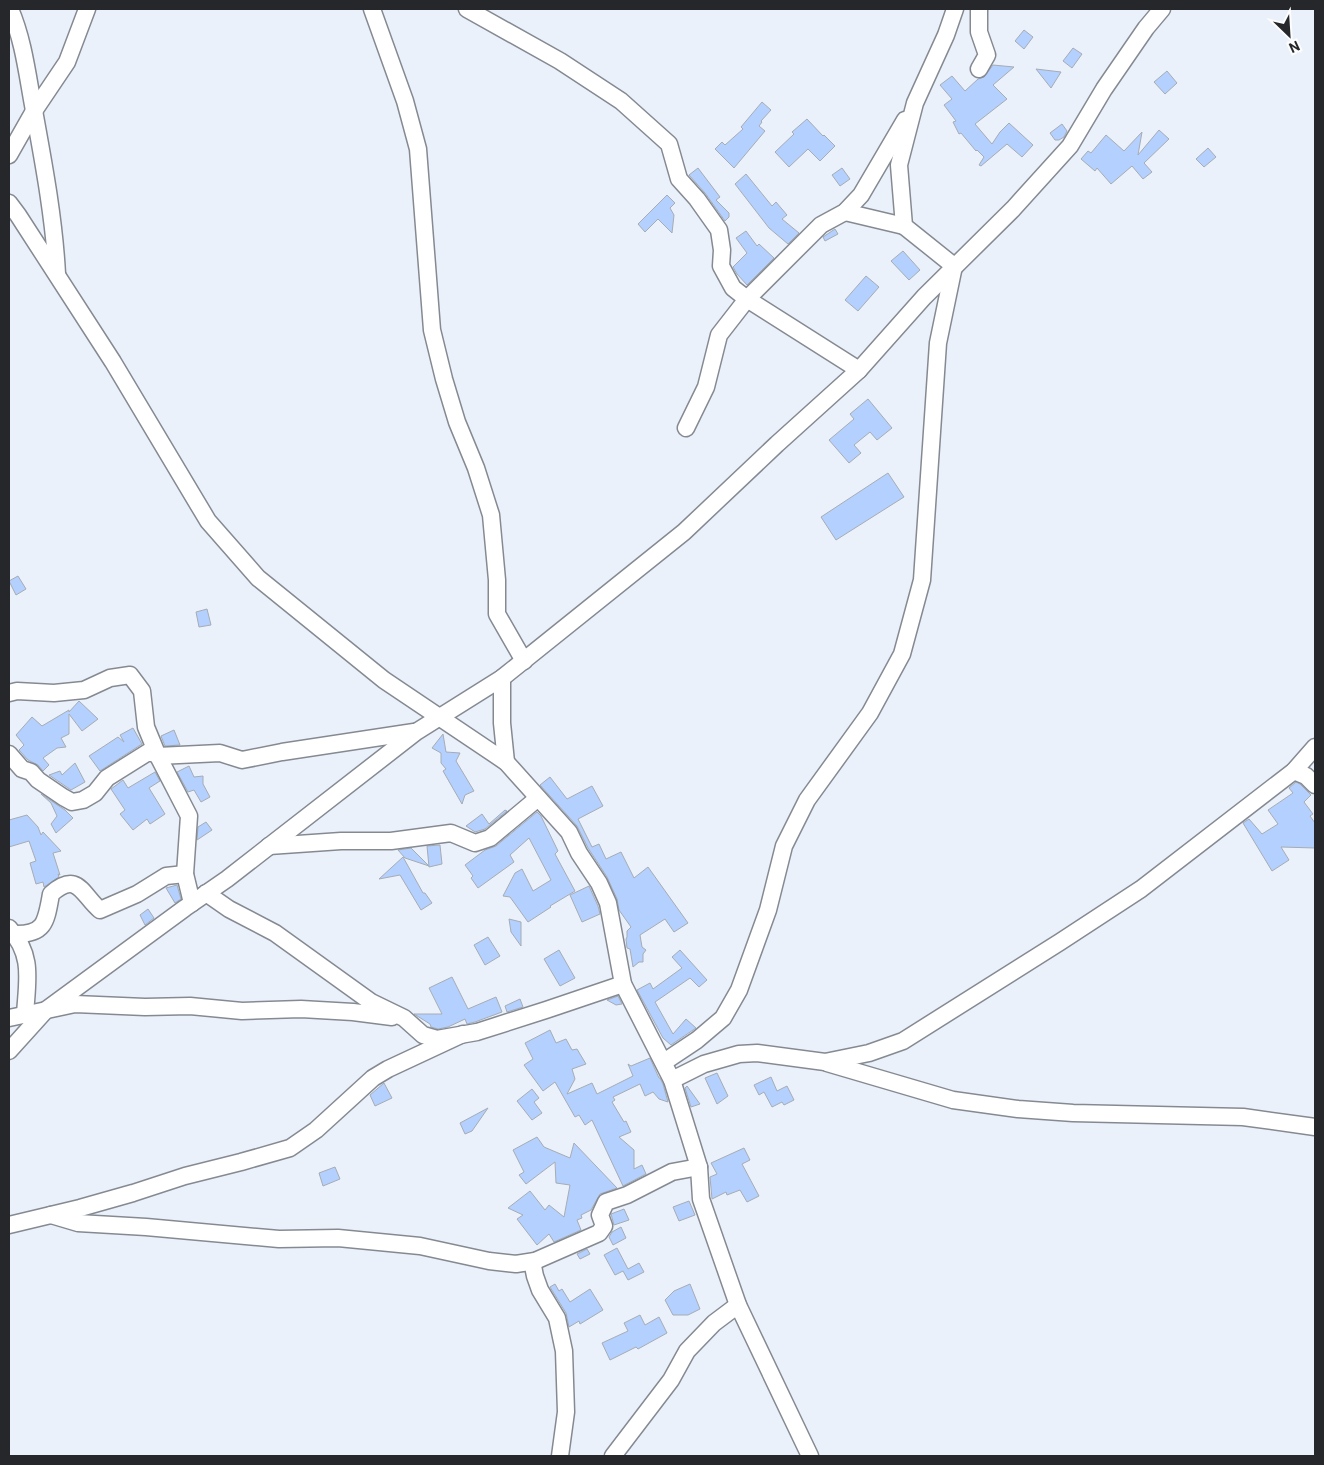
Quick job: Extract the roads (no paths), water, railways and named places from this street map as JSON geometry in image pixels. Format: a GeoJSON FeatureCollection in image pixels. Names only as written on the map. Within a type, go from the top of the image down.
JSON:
{"type":"FeatureCollection","features":[{"type":"Feature","properties":{"kind":"street"},"geometry":{"type":"LineString","coordinates":[[10,9],[24,54],[44,165],[56,251],[57,275]]}},
{"type":"Feature","properties":{"kind":"street"},"geometry":{"type":"LineString","coordinates":[[9,155],[34,111],[66,62],[88,9]]}},
{"type":"Feature","properties":{"kind":"street"},"geometry":{"type":"LineString","coordinates":[[372,9],[405,101],[418,148],[432,330],[454,414],[476,468],[491,516],[497,580],[497,614],[524,661]]}},
{"type":"Feature","properties":{"kind":"street"},"geometry":{"type":"LineString","coordinates":[[467,9],[560,62],[621,101],[669,144],[679,178],[719,230],[722,250],[721,266],[733,288],[747,299],[859,370]]}},
{"type":"Feature","properties":{"kind":"street"},"geometry":{"type":"LineString","coordinates":[[686,428],[706,387],[719,335],[747,299],[821,225],[845,212],[861,195],[915,103],[946,35],[954,9]]}},
{"type":"Feature","properties":{"kind":"street"},"geometry":{"type":"LineString","coordinates":[[979,9],[979,32],[987,55],[979,68]]}},
{"type":"Feature","properties":{"kind":"street"},"geometry":{"type":"LineString","coordinates":[[9,1051],[46,1010],[227,879],[416,732],[502,678],[684,532],[859,370],[954,266],[986,237],[1070,146],[1104,89],[1146,28],[1162,9]]}},
{"type":"Feature","properties":{"kind":"street"},"geometry":{"type":"LineString","coordinates":[[904,226],[899,165],[915,103]]}},
{"type":"Feature","properties":{"kind":"street"},"geometry":{"type":"LineString","coordinates":[[9,203],[113,362],[208,521],[258,578],[384,680],[506,762],[569,832],[579,853],[599,883],[608,903],[623,984],[672,1080],[698,1167],[701,1199],[738,1305],[810,1456]]}},
{"type":"Feature","properties":{"kind":"street"},"geometry":{"type":"LineString","coordinates":[[845,212],[904,226],[954,266]]}},
{"type":"Feature","properties":{"kind":"street"},"geometry":{"type":"LineString","coordinates":[[664,1062],[697,1040],[723,1018],[739,990],[752,955],[768,910],[784,846],[791,830],[806,800],[870,713],[902,654],[922,580],[938,343],[954,266]]}},
{"type":"Feature","properties":{"kind":"street"},"geometry":{"type":"LineString","coordinates":[[9,693],[17,691],[54,692],[84,690],[110,678],[130,675],[142,692],[146,727],[158,756],[189,816],[185,874],[192,903]]}},
{"type":"Feature","properties":{"kind":"street"},"geometry":{"type":"LineString","coordinates":[[502,678],[502,723],[506,762]]}},
{"type":"Feature","properties":{"kind":"street"},"geometry":{"type":"LineString","coordinates":[[9,754],[22,769],[31,772],[38,780],[63,798],[72,802],[83,800],[95,793],[107,778],[150,752],[158,756],[220,754],[242,760],[282,752],[416,732]]}},
{"type":"Feature","properties":{"kind":"street"},"geometry":{"type":"LineString","coordinates":[[825,1062],[870,1053],[903,1041],[1060,942],[1141,889],[1294,771],[1315,747]]}},
{"type":"Feature","properties":{"kind":"street"},"geometry":{"type":"LineString","coordinates":[[1294,771],[1306,776],[1315,784]]}},
{"type":"Feature","properties":{"kind":"street"},"geometry":{"type":"LineString","coordinates":[[269,846],[341,841],[391,841],[451,833],[475,843],[490,838],[538,798]]}},
{"type":"Feature","properties":{"kind":"street"},"geometry":{"type":"LineString","coordinates":[[11,931],[28,935],[37,932],[47,915],[51,894],[66,884],[79,886],[100,910],[137,894],[166,876],[185,874]]}},
{"type":"Feature","properties":{"kind":"street"},"geometry":{"type":"LineString","coordinates":[[206,893],[229,909],[275,933],[371,1002],[404,1018],[423,1035],[437,1039],[476,1032],[623,984]]}},
{"type":"Feature","properties":{"kind":"street"},"geometry":{"type":"LineString","coordinates":[[11,931],[27,961],[28,976],[25,1015]]}},
{"type":"Feature","properties":{"kind":"street"},"geometry":{"type":"LineString","coordinates":[[9,1018],[76,1004],[145,1007],[190,1006],[242,1011],[318,1010],[404,1018]]}},
{"type":"Feature","properties":{"kind":"street"},"geometry":{"type":"LineString","coordinates":[[9,1225],[133,1193],[185,1176],[290,1148],[316,1130],[373,1078],[463,1034]]}},
{"type":"Feature","properties":{"kind":"street"},"geometry":{"type":"LineString","coordinates":[[672,1080],[704,1064],[739,1054],[757,1053],[825,1062],[953,1100],[971,1103],[1073,1113],[1244,1117],[1315,1127]]}},
{"type":"Feature","properties":{"kind":"street"},"geometry":{"type":"LineString","coordinates":[[51,1215],[78,1223],[279,1239],[338,1238],[420,1246],[489,1261],[516,1264],[535,1262],[599,1232],[604,1226],[600,1216],[606,1202],[627,1195],[672,1172],[698,1167]]}},
{"type":"Feature","properties":{"kind":"street"},"geometry":{"type":"LineString","coordinates":[[535,1262],[533,1266],[535,1276],[540,1290],[557,1318],[561,1329],[564,1351],[566,1412],[560,1456]]}},
{"type":"Feature","properties":{"kind":"street"},"geometry":{"type":"LineString","coordinates":[[613,1456],[671,1380],[687,1351],[714,1323],[738,1305]]}}]}
